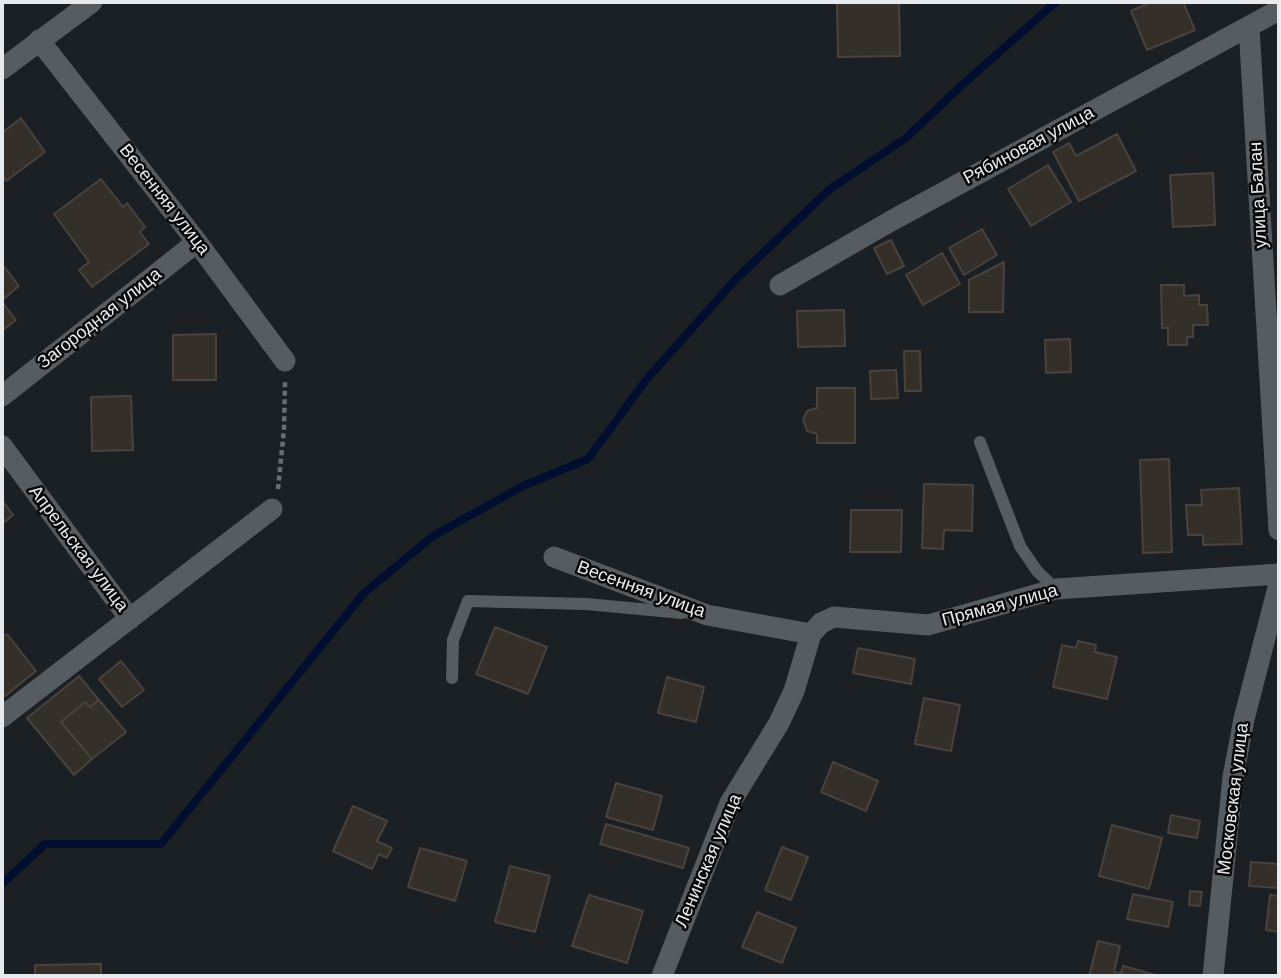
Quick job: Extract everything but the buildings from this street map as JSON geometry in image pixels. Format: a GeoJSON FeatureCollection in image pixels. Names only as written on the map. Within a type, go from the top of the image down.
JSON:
{"type":"FeatureCollection","features":[{"type":"Feature","properties":{"kind":"street"},"geometry":{"type":"LineString","coordinates":[[2,69],[92,2]]}},
{"type":"Feature","properties":{"kind":"street","name":"Рябиновая улица"},"geometry":{"type":"LineString","coordinates":[[780,285],[891,221],[1279,10]]}},
{"type":"Feature","properties":{"kind":"street","name":"улица Балан"},"geometry":{"type":"LineString","coordinates":[[1249,27],[1279,530]]}},
{"type":"Feature","properties":{"kind":"street","name":"Весенняя улица"},"geometry":{"type":"LineString","coordinates":[[39,40],[197,242],[285,360]]}},
{"type":"Feature","properties":{"kind":"street","name":"Загородная улица"},"geometry":{"type":"LineString","coordinates":[[2,396],[197,242]]}},
{"type":"Feature","properties":{"kind":"street","name":"Апрельская улица"},"geometry":{"type":"LineString","coordinates":[[2,446],[130,619]]}},
{"type":"Feature","properties":{"kind":"street"},"geometry":{"type":"LineString","coordinates":[[2,717],[272,509]]}},
{"type":"Feature","properties":{"kind":"street","name":"Весенняя улица"},"geometry":{"type":"LineString","coordinates":[[554,557],[707,615],[811,634]]}},
{"type":"Feature","properties":{"kind":"street","name":"Прямая улица"},"geometry":{"type":"LineString","coordinates":[[811,634],[821,623],[834,617],[928,625],[1055,589],[1279,575]]}},
{"type":"Feature","properties":{"kind":"street","name":"Московская улица"},"geometry":{"type":"LineString","coordinates":[[1213,976],[1233,777],[1244,719],[1279,584]]}},
{"type":"Feature","properties":{"kind":"street","name":"Ленинская улица"},"geometry":{"type":"LineString","coordinates":[[662,976],[730,803],[779,723],[794,691],[811,634]]}},
{"type":"Feature","properties":{"kind":"lane"},"geometry":{"type":"LineString","coordinates":[[980,442],[1020,546],[1055,589]]}},
{"type":"Feature","properties":{"kind":"lane"},"geometry":{"type":"LineString","coordinates":[[452,678],[453,640],[468,601],[586,604],[707,615]]}},
{"type":"Feature","properties":{"kind":"path"},"geometry":{"type":"LineString","coordinates":[[272,509],[281,479],[285,360]]}},
{"type":"Feature","properties":{"kind":"waterway"},"geometry":{"type":"LineString","coordinates":[[2,884],[45,844],[161,844],[364,593],[433,536],[523,486],[588,459],[646,380],[736,279],[830,189],[906,138],[1056,2]]}}]}
